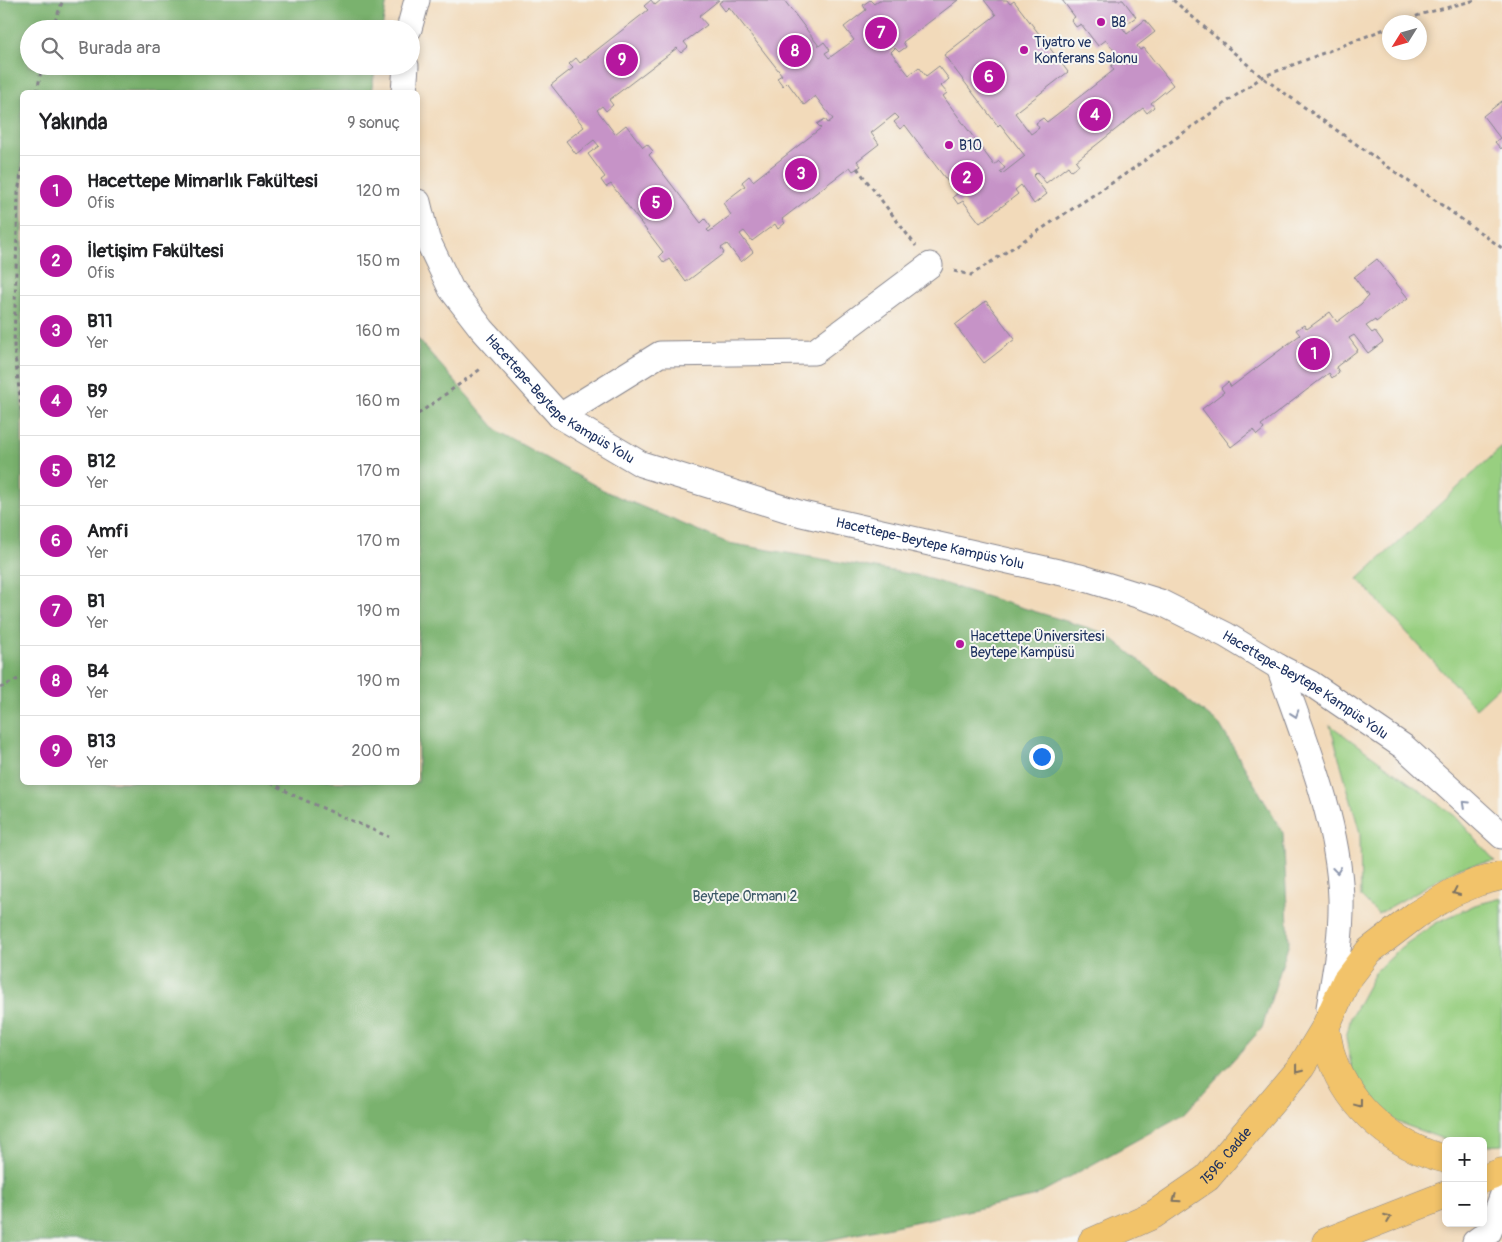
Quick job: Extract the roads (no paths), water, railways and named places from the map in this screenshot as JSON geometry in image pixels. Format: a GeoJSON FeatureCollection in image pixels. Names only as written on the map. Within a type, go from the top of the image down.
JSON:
{"type":"FeatureCollection","features":[{"type":"Feature","properties":{"kind":"main road","name":"1596. Cadde"},"geometry":{"type":"LineString","coordinates":[[1092,1242],[1153,1215],[1207,1178],[1302,1066],[1325,1028],[1346,980],[1369,951],[1416,915],[1452,893],[1478,882],[1502,876]]}},
{"type":"Feature","properties":{"kind":"main road"},"geometry":{"type":"LineString","coordinates":[[1325,1028],[1334,1062],[1347,1088],[1363,1109],[1382,1129],[1404,1143],[1428,1155],[1442,1158]]}},
{"type":"Feature","properties":{"kind":"main road"},"geometry":{"type":"LineString","coordinates":[[1487,1167],[1502,1170]]}},
{"type":"Feature","properties":{"kind":"main road"},"geometry":{"type":"LineString","coordinates":[[1487,1177],[1502,1170]]}},
{"type":"Feature","properties":{"kind":"main road"},"geometry":{"type":"LineString","coordinates":[[1326,1242],[1442,1197]]}},
{"type":"Feature","properties":{"kind":"street"},"geometry":{"type":"LineString","coordinates":[[411,20],[417,0]]}},
{"type":"Feature","properties":{"kind":"street"},"geometry":{"type":"LineString","coordinates":[[404,90],[405,75]]}},
{"type":"Feature","properties":{"kind":"street","name":"Hacettepe-Beytepe Kampüs Yolu"},"geometry":{"type":"LineString","coordinates":[[420,210],[427,239],[451,290],[503,353],[560,416],[641,464],[802,514],[1080,577],[1160,602],[1226,635],[1310,683],[1404,747],[1502,836]]}},
{"type":"Feature","properties":{"kind":"street"},"geometry":{"type":"LineString","coordinates":[[560,416],[660,354],[814,352],[930,265]]}},
{"type":"Feature","properties":{"kind":"street"},"geometry":{"type":"LineString","coordinates":[[1279,667],[1309,756],[1332,835],[1340,889],[1337,959],[1325,1028]]}},
{"type":"Feature","properties":{"kind":"street"},"geometry":{"type":"LineString","coordinates":[[1475,1242],[1489,1232],[1502,1197]]}},
{"type":"Feature","properties":{"kind":"place","name":"B8"},"geometry":{"type":"Point","coordinates":[1101,22]}},
{"type":"Feature","properties":{"kind":"place","name":"B1"},"geometry":{"type":"Point","coordinates":[881,33]}},
{"type":"Feature","properties":{"kind":"place","name":"Tiyatro ve Konferans Salonu"},"geometry":{"type":"Point","coordinates":[1024,50]}},
{"type":"Feature","properties":{"kind":"place","name":"B4"},"geometry":{"type":"Point","coordinates":[795,51]}},
{"type":"Feature","properties":{"kind":"place","name":"B13"},"geometry":{"type":"Point","coordinates":[622,60]}},
{"type":"Feature","properties":{"kind":"place","name":"Amfi"},"geometry":{"type":"Point","coordinates":[989,77]}},
{"type":"Feature","properties":{"kind":"place","name":"B9"},"geometry":{"type":"Point","coordinates":[1095,115]}},
{"type":"Feature","properties":{"kind":"place","name":"B10"},"geometry":{"type":"Point","coordinates":[949,145]}},
{"type":"Feature","properties":{"kind":"place","name":"B11"},"geometry":{"type":"Point","coordinates":[801,174]}},
{"type":"Feature","properties":{"kind":"place","name":"İletişim Fakültesi"},"geometry":{"type":"Point","coordinates":[967,178]}},
{"type":"Feature","properties":{"kind":"place","name":"B12"},"geometry":{"type":"Point","coordinates":[656,203]}},
{"type":"Feature","properties":{"kind":"place","name":"Hacettepe Mimarlık Fakültesi"},"geometry":{"type":"Point","coordinates":[1314,354]}},
{"type":"Feature","properties":{"kind":"place","name":"Hacettepe Üniversitesi Beytepe Kampüsü"},"geometry":{"type":"Point","coordinates":[960,644]}},
{"type":"Feature","properties":{"kind":"park label","name":"Beytepe Ormanı 2"},"geometry":{"type":"Point","coordinates":[745,896]}}]}
